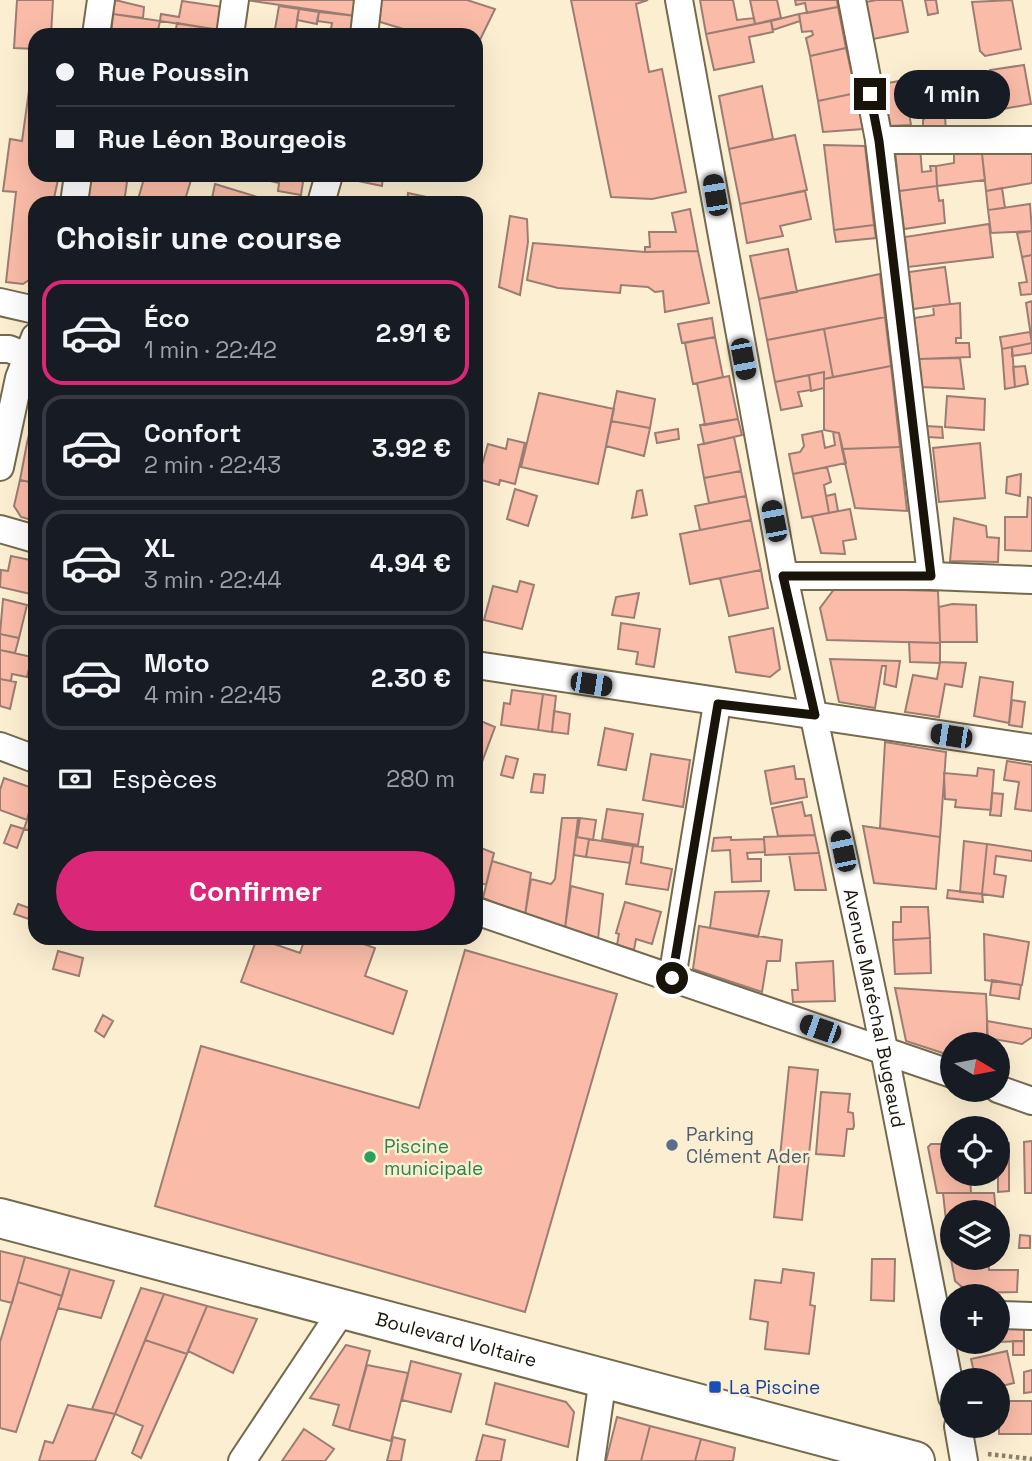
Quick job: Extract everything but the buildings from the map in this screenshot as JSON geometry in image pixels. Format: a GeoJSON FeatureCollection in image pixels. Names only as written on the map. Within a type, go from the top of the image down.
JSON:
{"type":"FeatureCollection","features":[{"type":"Feature","properties":{"kind":"main road","name":"Boulevard Voltaire"},"geometry":{"type":"LineString","coordinates":[[0,1218],[603,1378],[846,1452],[915,1461]]}},
{"type":"Feature","properties":{"kind":"street"},"geometry":{"type":"LineString","coordinates":[[97,28],[101,0]]}},
{"type":"Feature","properties":{"kind":"street"},"geometry":{"type":"LineString","coordinates":[[231,28],[235,0]]}},
{"type":"Feature","properties":{"kind":"street"},"geometry":{"type":"LineString","coordinates":[[365,28],[368,0]]}},
{"type":"Feature","properties":{"kind":"street","name":"Avenue Maréchal Bugeaud"},"geometry":{"type":"LineString","coordinates":[[679,0],[783,576],[815,715],[884,1051],[940,1296]]}},
{"type":"Feature","properties":{"kind":"street"},"geometry":{"type":"LineString","coordinates":[[852,0],[879,141],[931,576]]}},
{"type":"Feature","properties":{"kind":"street"},"geometry":{"type":"LineString","coordinates":[[879,141],[1032,140]]}},
{"type":"Feature","properties":{"kind":"street"},"geometry":{"type":"LineString","coordinates":[[0,302],[28,308]]}},
{"type":"Feature","properties":{"kind":"street"},"geometry":{"type":"LineString","coordinates":[[0,349],[28,346]]}},
{"type":"Feature","properties":{"kind":"street"},"geometry":{"type":"LineString","coordinates":[[0,467],[28,358]]}},
{"type":"Feature","properties":{"kind":"street"},"geometry":{"type":"LineString","coordinates":[[0,529],[28,537]]}},
{"type":"Feature","properties":{"kind":"street"},"geometry":{"type":"LineString","coordinates":[[783,576],[931,576],[1032,580]]}},
{"type":"Feature","properties":{"kind":"street"},"geometry":{"type":"LineString","coordinates":[[483,666],[718,704],[815,715],[1032,748]]}},
{"type":"Feature","properties":{"kind":"street"},"geometry":{"type":"LineString","coordinates":[[672,978],[718,704]]}},
{"type":"Feature","properties":{"kind":"street"},"geometry":{"type":"LineString","coordinates":[[0,746],[28,756]]}},
{"type":"Feature","properties":{"kind":"street"},"geometry":{"type":"LineString","coordinates":[[483,913],[940,1070]]}},
{"type":"Feature","properties":{"kind":"street"},"geometry":{"type":"LineString","coordinates":[[1010,1093],[1032,1101]]}},
{"type":"Feature","properties":{"kind":"street"},"geometry":{"type":"LineString","coordinates":[[242,1461],[343,1309]]}},
{"type":"Feature","properties":{"kind":"street"},"geometry":{"type":"LineString","coordinates":[[1010,1315],[1032,1315]]}},
{"type":"Feature","properties":{"kind":"street"},"geometry":{"type":"LineString","coordinates":[[591,1461],[603,1378]]}},
{"type":"Feature","properties":{"kind":"street"},"geometry":{"type":"LineString","coordinates":[[960,1438],[964,1461]]}},
{"type":"Feature","properties":{"kind":"place","name":"Parking Clément Ader"},"geometry":{"type":"Point","coordinates":[672,1145]}},
{"type":"Feature","properties":{"kind":"place","name":"Piscine municipale"},"geometry":{"type":"Point","coordinates":[370,1157]}},
{"type":"Feature","properties":{"kind":"place","name":"La Piscine"},"geometry":{"type":"Point","coordinates":[715,1387]}},
{"type":"Feature","properties":{"kind":"route"},"geometry":{"type":"LineString","coordinates":[[672,978],[718,704],[815,715],[783,576],[931,576],[879,141],[870,94]]}}]}
